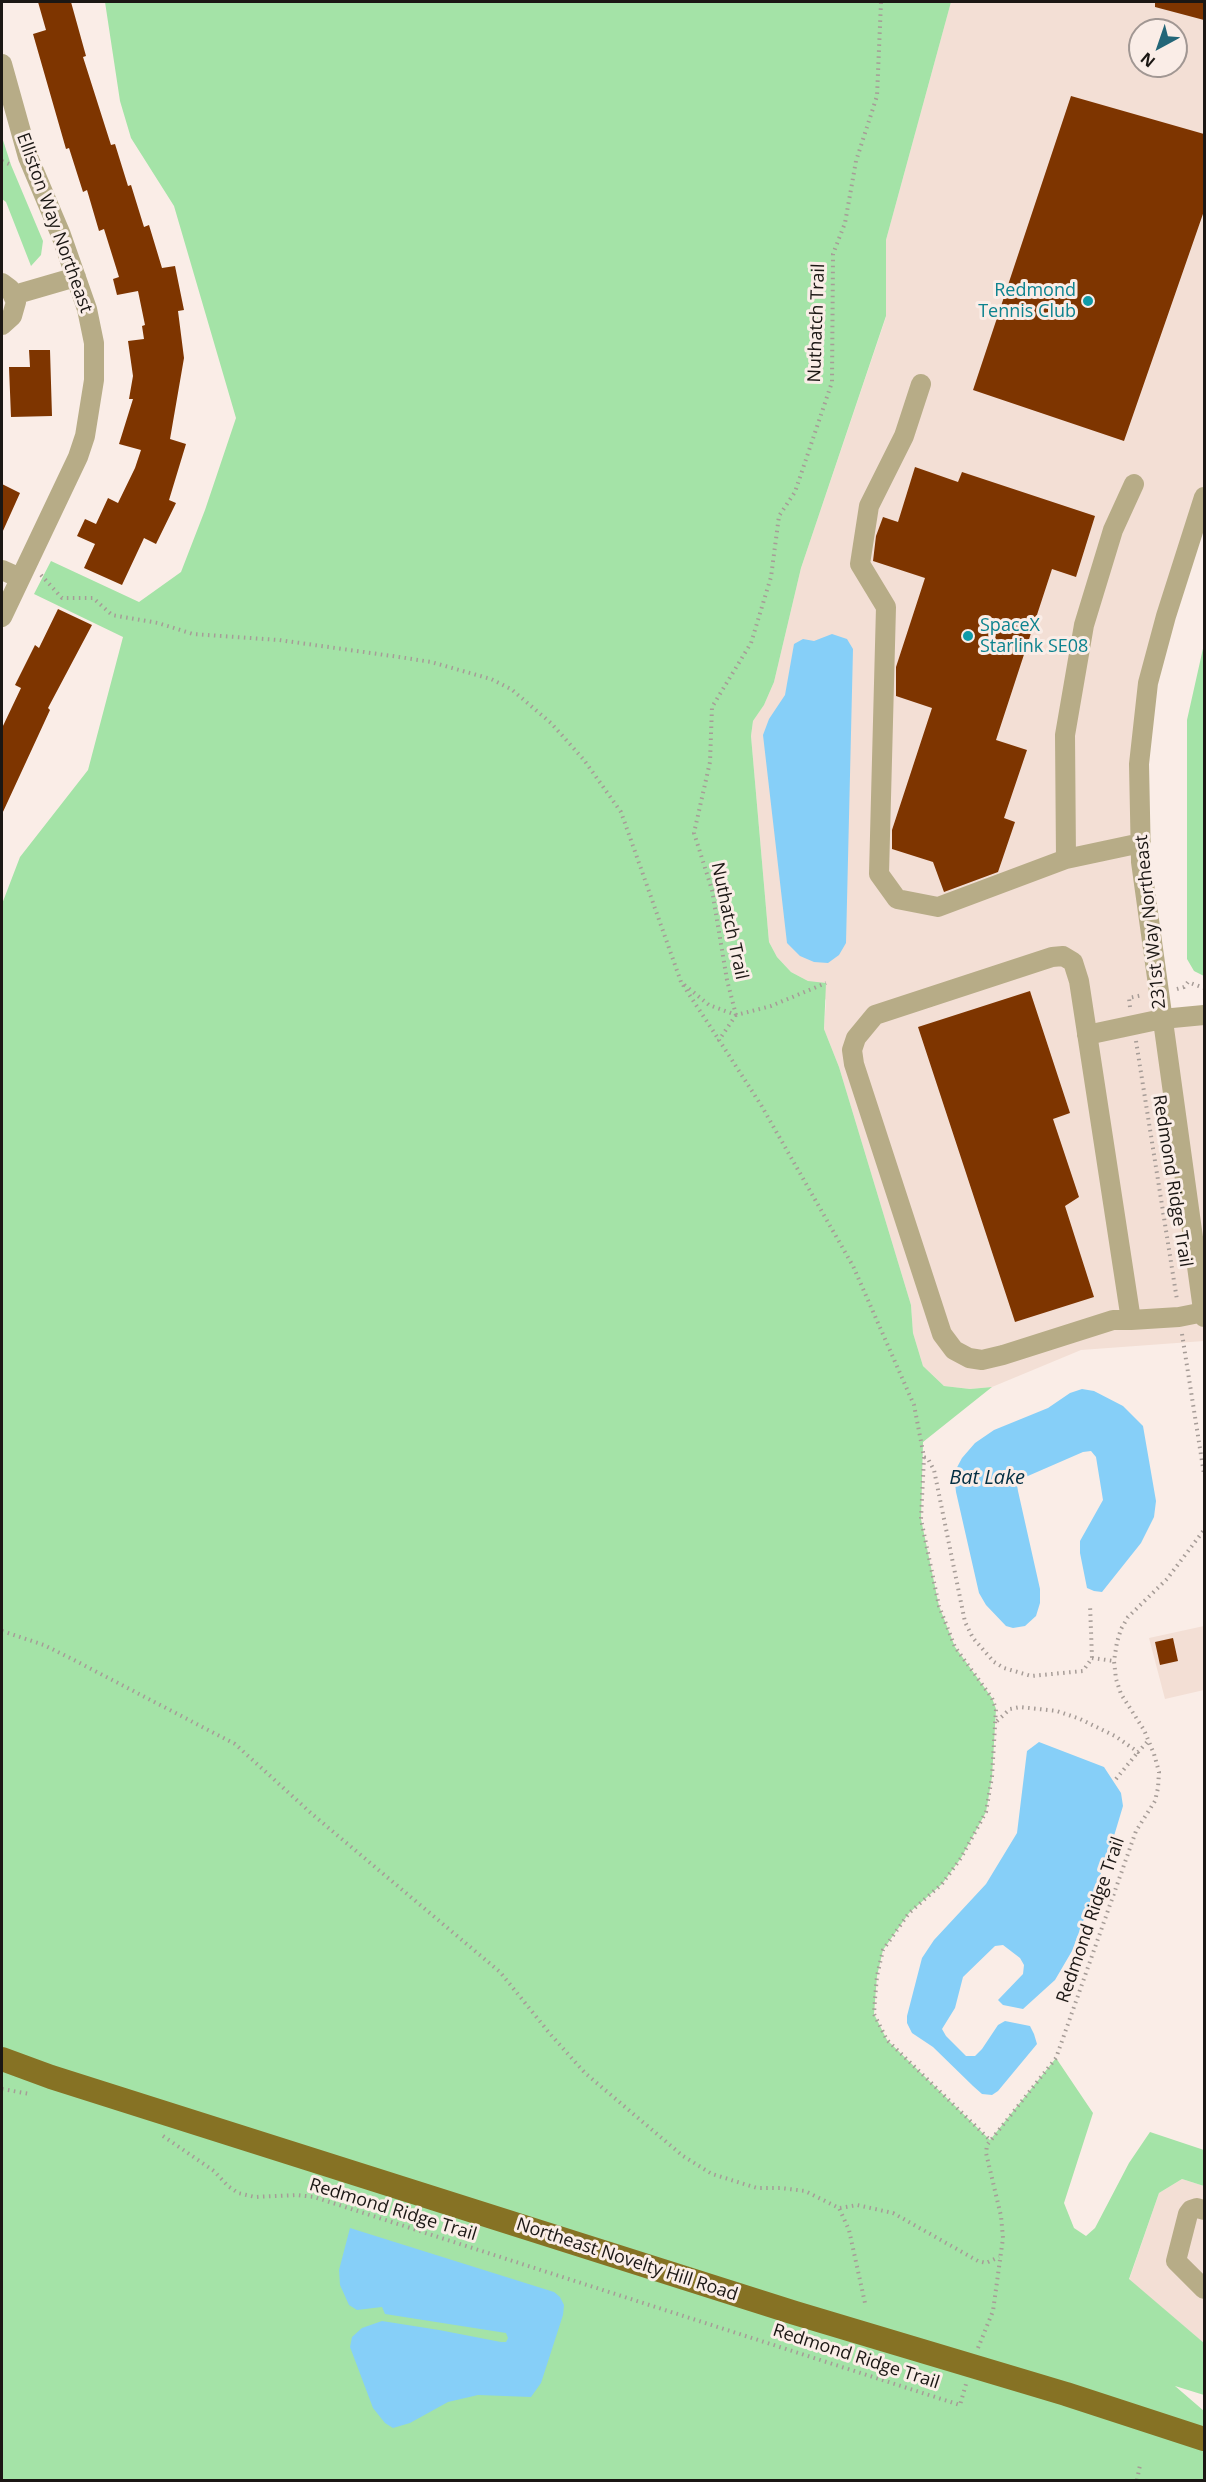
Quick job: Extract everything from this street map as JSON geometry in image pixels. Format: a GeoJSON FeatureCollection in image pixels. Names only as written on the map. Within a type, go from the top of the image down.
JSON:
{"type":"FeatureCollection","features":[{"type":"Feature","properties":{"kind":"main road","name":"Northeast Novelty Hill Road"},"geometry":{"type":"LineString","coordinates":[[2,2059],[51,2077],[773,2306],[1066,2394],[1204,2439]]}},
{"type":"Feature","properties":{"kind":"main road","name":"Northeast Novelty Hill Road"},"geometry":{"type":"LineString","coordinates":[[2,2065],[51,2077]]}},
{"type":"Feature","properties":{"kind":"street","name":"Elliston Way Northeast"},"geometry":{"type":"LineString","coordinates":[[2,64],[28,157],[76,277],[94,343],[94,380],[89,416],[78,457],[2,617]]}},
{"type":"Feature","properties":{"kind":"street"},"geometry":{"type":"LineString","coordinates":[[2,324],[12,316],[15,309],[8,289],[76,277]]}},
{"type":"Feature","properties":{"kind":"street"},"geometry":{"type":"LineString","coordinates":[[921,384],[904,435],[869,506],[860,564],[886,607],[879,874],[897,899],[938,907],[1066,859],[1141,843]]}},
{"type":"Feature","properties":{"kind":"street"},"geometry":{"type":"LineString","coordinates":[[1066,859],[1065,735],[1084,625],[1113,530],[1134,484]]}},
{"type":"Feature","properties":{"kind":"street","name":"231st Way Northeast"},"geometry":{"type":"LineString","coordinates":[[1204,497],[1166,616],[1148,683],[1139,764],[1141,843],[1162,1019],[1204,1317]]}},
{"type":"Feature","properties":{"kind":"street"},"geometry":{"type":"LineString","coordinates":[[2,570],[20,578]]}},
{"type":"Feature","properties":{"kind":"street"},"geometry":{"type":"LineString","coordinates":[[1131,1320],[1079,981],[1073,962],[1063,956],[1052,957],[875,1015],[855,1038],[852,1050],[854,1064],[942,1335],[954,1350],[969,1358],[982,1360],[1113,1320],[1131,1320],[1179,1317],[1204,1312]]}},
{"type":"Feature","properties":{"kind":"street"},"geometry":{"type":"LineString","coordinates":[[1087,1035],[1162,1019],[1204,1015]]}},
{"type":"Feature","properties":{"kind":"street"},"geometry":{"type":"LineString","coordinates":[[1204,2210],[1197,2208],[1188,2214],[1176,2261],[1204,2289]]}},
{"type":"Feature","properties":{"kind":"path","name":"Nuthatch Trail"},"geometry":{"type":"LineString","coordinates":[[736,1015],[727,980],[712,890],[694,832],[710,762],[712,707],[751,643],[771,577],[779,516],[795,492],[832,382],[833,254],[845,224],[856,161],[877,96],[881,2]]}},
{"type":"Feature","properties":{"kind":"path"},"geometry":{"type":"LineString","coordinates":[[2,161],[10,165]]}},
{"type":"Feature","properties":{"kind":"path"},"geometry":{"type":"LineString","coordinates":[[20,578],[43,575],[62,598],[93,598],[112,615],[158,623],[193,634],[279,640],[399,657],[431,662],[491,679],[511,689],[551,723],[585,760],[621,812],[681,982],[761,1105],[854,1266],[914,1405],[924,1457],[921,1519],[939,1606],[955,1647],[992,1698],[996,1709],[992,1778],[986,1812],[961,1858],[942,1884],[909,1913],[883,1950],[874,1999],[874,2014],[887,2040],[990,2140],[986,2153],[1001,2216],[1003,2238],[993,2311],[983,2336]]}},
{"type":"Feature","properties":{"kind":"path"},"geometry":{"type":"LineString","coordinates":[[681,982],[709,1005],[736,1015],[771,1006],[825,983]]}},
{"type":"Feature","properties":{"kind":"path"},"geometry":{"type":"LineString","coordinates":[[1188,982],[1204,988]]}},
{"type":"Feature","properties":{"kind":"path","name":"Redmond Ridge Trail"},"geometry":{"type":"LineString","coordinates":[[1130,998],[1132,1025],[1204,1474]]}},
{"type":"Feature","properties":{"kind":"path"},"geometry":{"type":"LineString","coordinates":[[719,1040],[736,1015]]}},
{"type":"Feature","properties":{"kind":"path"},"geometry":{"type":"LineString","coordinates":[[924,1457],[928,1459],[934,1470],[965,1622],[981,1648],[1004,1668],[1031,1676],[1083,1671],[1092,1658],[1090,1604]]}},
{"type":"Feature","properties":{"kind":"path","name":"Redmond Ridge Trail"},"geometry":{"type":"LineString","coordinates":[[990,2140],[1056,2058],[1065,2039],[1136,1831],[1155,1801],[1159,1772],[1149,1740],[1134,1711],[1121,1694],[1116,1679],[1114,1661],[1120,1629],[1128,1617],[1167,1579],[1204,1530]]}},
{"type":"Feature","properties":{"kind":"path"},"geometry":{"type":"LineString","coordinates":[[2,1631],[44,1645],[235,1744],[312,1814],[500,1972],[551,2036],[585,2073],[683,2156],[712,2174],[757,2188],[805,2191],[839,2208],[857,2205],[893,2212],[978,2261],[986,2263],[1000,2257]]}},
{"type":"Feature","properties":{"kind":"path"},"geometry":{"type":"LineString","coordinates":[[1092,1658],[1114,1661]]}},
{"type":"Feature","properties":{"kind":"path"},"geometry":{"type":"LineString","coordinates":[[996,1721],[1010,1709],[1020,1707],[1057,1711],[1115,1736],[1138,1752]]}},
{"type":"Feature","properties":{"kind":"path"},"geometry":{"type":"LineString","coordinates":[[1116,1779],[1149,1740]]}},
{"type":"Feature","properties":{"kind":"path"},"geometry":{"type":"LineString","coordinates":[[2,2089],[36,2096]]}},
{"type":"Feature","properties":{"kind":"path","name":"Redmond Ridge Trail"},"geometry":{"type":"LineString","coordinates":[[158,2132],[214,2171],[238,2193],[255,2197],[297,2195],[314,2197],[960,2405]]}},
{"type":"Feature","properties":{"kind":"path"},"geometry":{"type":"LineString","coordinates":[[839,2208],[849,2230],[865,2303]]}},
{"type":"Feature","properties":{"kind":"path"},"geometry":{"type":"LineString","coordinates":[[1137,2481],[1140,2466]]}},
{"type":"Feature","properties":{"kind":"shaded area"},"geometry":{"type":"Polygon","coordinates":[[[951,2],[1204,2],[1204,497],[1189,541],[1139,764],[1162,1018],[1204,1015],[1204,1341],[1081,1350],[992,1387],[970,1389],[944,1386],[923,1366],[913,1333],[911,1305],[839,1067],[824,1029],[826,1000],[808,981],[791,972],[777,957],[769,942],[751,736],[753,721],[764,705],[774,682],[801,568],[886,317],[886,240],[951,2]]]}},
{"type":"Feature","properties":{"kind":"shaded area"},"geometry":{"type":"Polygon","coordinates":[[[1204,1626],[1204,1690],[1165,1699],[1149,1638],[1204,1626]]]}},
{"type":"Feature","properties":{"kind":"shaded area"},"geometry":{"type":"Polygon","coordinates":[[[1182,2179],[1204,2186],[1204,2343],[1129,2280],[1159,2193],[1182,2179]]]}},
{"type":"Feature","properties":{"kind":"green space"},"geometry":{"type":"Polygon","coordinates":[[[105,2],[951,2],[886,240],[886,316],[801,568],[774,682],[764,705],[753,721],[751,736],[769,942],[777,957],[791,972],[808,981],[826,983],[824,1029],[839,1067],[911,1305],[913,1333],[923,1366],[944,1386],[970,1389],[992,1387],[923,1442],[921,1519],[939,1606],[955,1647],[992,1698],[996,1709],[992,1777],[986,1812],[961,1858],[942,1884],[909,1913],[883,1950],[877,1976],[874,2014],[887,2040],[990,2140],[1056,2058],[1093,2113],[1064,2203],[1074,2228],[1086,2236],[1095,2228],[1129,2163],[1150,2132],[1204,2150],[1204,2186],[1182,2179],[1159,2193],[1129,2279],[1204,2343],[1204,2395],[1175,2386],[1204,2411],[1204,2480],[2,2480],[2,904],[20,857],[88,770],[123,637],[34,594],[51,561],[139,602],[181,572],[236,418],[174,206],[131,138],[120,101],[105,2]]]}},
{"type":"Feature","properties":{"kind":"green space"},"geometry":{"type":"Polygon","coordinates":[[[2,137],[11,165],[43,241],[41,255],[31,266],[6,202],[2,199],[2,137]]]}},
{"type":"Feature","properties":{"kind":"green space"},"geometry":{"type":"Polygon","coordinates":[[[1204,644],[1204,976],[1194,971],[1187,959],[1187,720],[1204,644]]]}},
{"type":"Feature","properties":{"kind":"water"},"geometry":{"type":"Polygon","coordinates":[[[832,634],[847,639],[853,649],[846,943],[839,955],[828,963],[814,962],[800,956],[787,943],[763,735],[769,719],[785,695],[794,644],[803,639],[814,641],[832,634]]]}},
{"type":"Feature","properties":{"kind":"water","name":"Bat Lake"},"geometry":{"type":"Polygon","coordinates":[[[1082,1389],[1094,1391],[1123,1406],[1143,1426],[1156,1501],[1154,1517],[1141,1543],[1102,1592],[1094,1591],[1087,1588],[1080,1541],[1103,1500],[1096,1457],[1091,1451],[1083,1452],[1021,1479],[1017,1485],[1040,1589],[1040,1603],[1036,1616],[1025,1626],[1013,1628],[1006,1626],[986,1605],[979,1593],[956,1492],[954,1473],[962,1458],[975,1443],[994,1430],[1048,1408],[1070,1393],[1082,1389]]]}},
{"type":"Feature","properties":{"kind":"water"},"geometry":{"type":"Polygon","coordinates":[[[1039,1742],[1104,1767],[1121,1793],[1123,1806],[1111,1846],[1072,1951],[1055,1980],[1023,2009],[1003,2005],[998,2000],[1023,1974],[1024,1965],[1020,1958],[1003,1945],[995,1946],[963,1977],[955,2008],[942,2029],[966,2056],[975,2056],[998,2025],[1005,2021],[1030,2026],[1037,2044],[998,2091],[992,2095],[982,2094],[933,2047],[912,2033],[907,2023],[907,2016],[922,1958],[934,1940],[986,1884],[1017,1833],[1027,1751],[1039,1742]]]}},
{"type":"Feature","properties":{"kind":"water"},"geometry":{"type":"Polygon","coordinates":[[[350,2228],[554,2292],[560,2297],[564,2305],[563,2315],[541,2383],[531,2397],[478,2395],[448,2402],[410,2423],[393,2428],[385,2423],[373,2408],[350,2347],[352,2337],[362,2328],[382,2321],[501,2342],[506,2342],[508,2338],[506,2333],[385,2314],[382,2307],[357,2310],[349,2305],[340,2285],[339,2270],[350,2228]]]}},
{"type":"Feature","properties":{"kind":"building"},"geometry":{"type":"Polygon","coordinates":[[[38,2],[71,2],[86,56],[83,57],[111,145],[115,144],[144,227],[149,225],[162,268],[175,266],[184,310],[178,311],[184,358],[170,439],[186,444],[169,500],[176,503],[156,544],[144,538],[122,585],[84,568],[95,544],[77,536],[85,519],[96,524],[108,498],[118,503],[141,450],[119,444],[133,399],[129,399],[133,376],[128,341],[144,339],[142,326],[145,325],[138,291],[117,295],[113,279],[119,277],[104,229],[99,231],[87,190],[83,192],[69,148],[66,149],[33,34],[46,30],[38,2]]]}},
{"type":"Feature","properties":{"kind":"building"},"geometry":{"type":"Polygon","coordinates":[[[1155,2],[1204,2],[1204,20],[1155,7],[1155,2]]]}},
{"type":"Feature","properties":{"kind":"building","name":"Redmond Tennis Club"},"geometry":{"type":"Polygon","coordinates":[[[1071,96],[1204,134],[1204,211],[1124,441],[973,390],[1071,96]]]}},
{"type":"Feature","properties":{"kind":"building"},"geometry":{"type":"Polygon","coordinates":[[[29,350],[50,350],[52,416],[11,417],[9,367],[30,367],[29,350]]]}},
{"type":"Feature","properties":{"kind":"building","name":"SpaceX Starlink SE08"},"geometry":{"type":"Polygon","coordinates":[[[915,467],[958,482],[962,472],[1095,516],[1076,577],[1052,569],[996,740],[1027,750],[1004,818],[1015,822],[998,872],[944,892],[933,862],[892,849],[892,830],[932,708],[896,696],[896,667],[925,578],[873,561],[876,536],[883,517],[898,522],[915,467]]]}},
{"type":"Feature","properties":{"kind":"building"},"geometry":{"type":"Polygon","coordinates":[[[2,484],[20,493],[2,533],[2,484]]]}},
{"type":"Feature","properties":{"kind":"building"},"geometry":{"type":"Polygon","coordinates":[[[58,609],[92,625],[48,708],[50,710],[2,814],[2,728],[21,688],[15,685],[35,645],[39,648],[58,609]]]}},
{"type":"Feature","properties":{"kind":"building"},"geometry":{"type":"Polygon","coordinates":[[[1030,991],[1070,1113],[1053,1119],[1079,1197],[1065,1206],[1094,1297],[1015,1322],[918,1027],[1030,991]]]}},
{"type":"Feature","properties":{"kind":"building"},"geometry":{"type":"Polygon","coordinates":[[[1173,1638],[1178,1661],[1160,1665],[1155,1642],[1173,1638]]]}},
{"type":"Feature","properties":{"kind":"place","name":"Redmond Tennis Club"},"geometry":{"type":"Point","coordinates":[1088,301]}},
{"type":"Feature","properties":{"kind":"place","name":"SpaceX Starlink SE08"},"geometry":{"type":"Point","coordinates":[968,636]}}]}
